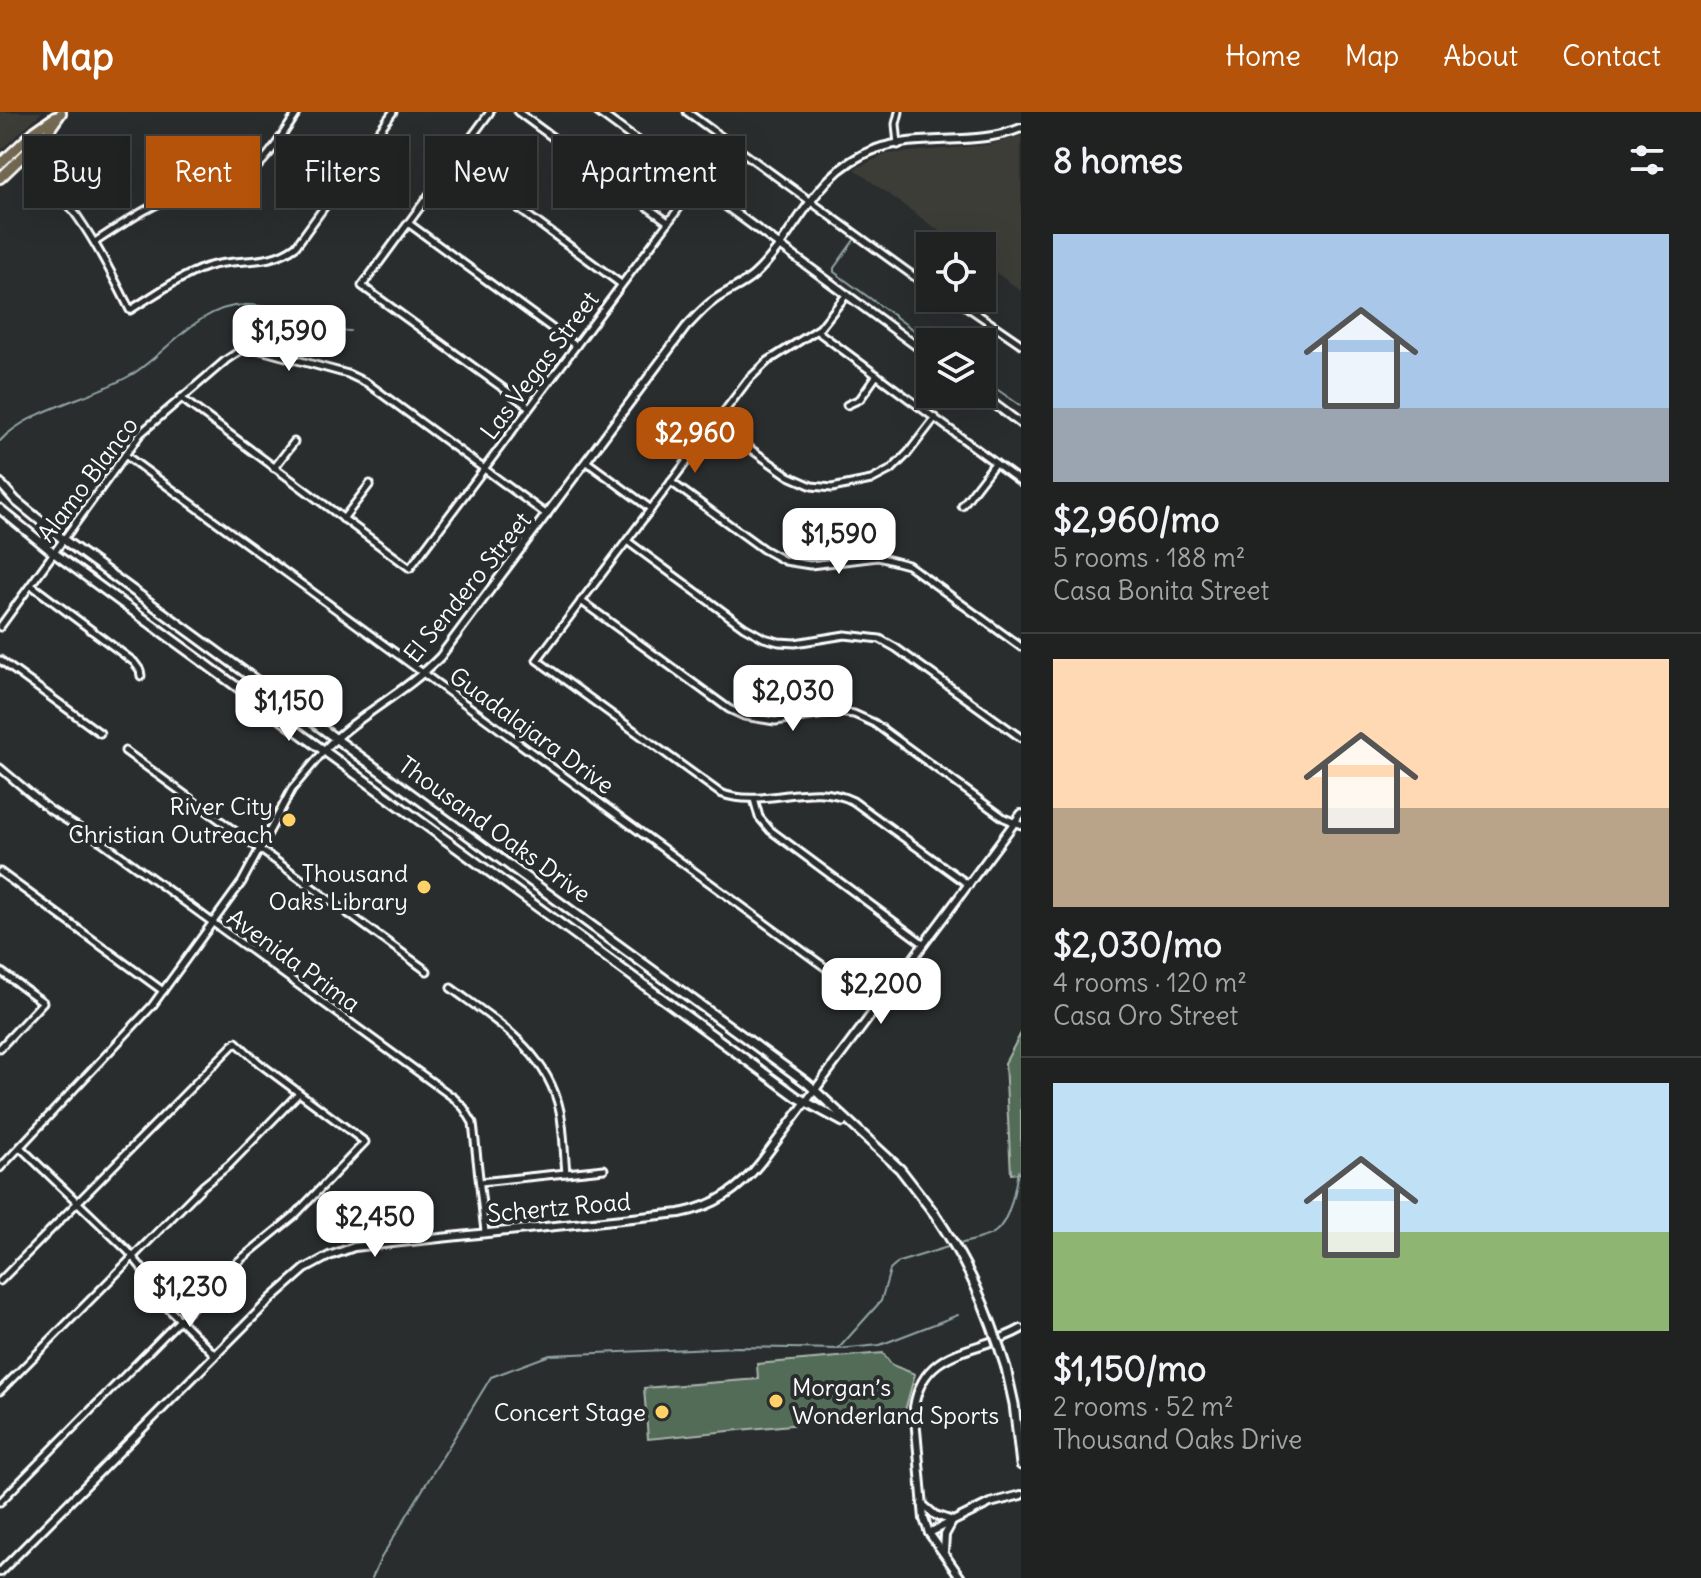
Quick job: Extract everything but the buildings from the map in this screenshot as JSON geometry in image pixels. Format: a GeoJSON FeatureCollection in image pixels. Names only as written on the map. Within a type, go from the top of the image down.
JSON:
{"type":"FeatureCollection","features":[{"type":"Feature","properties":{"kind":"main road"},"geometry":{"type":"LineString","coordinates":[[0,178],[47,133],[62,112]]}},
{"type":"Feature","properties":{"kind":"main road"},"geometry":{"type":"LineString","coordinates":[[0,164],[35,131],[62,112]]}},
{"type":"Feature","properties":{"kind":"main road","name":"Thousand Oaks Drive"},"geometry":{"type":"LineString","coordinates":[[0,483],[16,501],[64,540],[814,1089],[900,1169],[961,1254],[981,1296],[1006,1368],[1014,1404],[1021,1465]]}},
{"type":"Feature","properties":{"kind":"main road","name":"Thousand Oaks Drive"},"geometry":{"type":"LineString","coordinates":[[0,509],[54,553],[804,1102],[849,1124]]}},
{"type":"Feature","properties":{"kind":"street"},"geometry":{"type":"LineString","coordinates":[[95,242],[162,202],[244,177],[262,161],[298,112]]}},
{"type":"Feature","properties":{"kind":"street"},"geometry":{"type":"LineString","coordinates":[[23,156],[67,202],[95,242],[130,310],[184,277],[207,267],[262,261],[296,246],[393,112]]}},
{"type":"Feature","properties":{"kind":"street"},"geometry":{"type":"LineString","coordinates":[[490,112],[362,286],[529,407]]}},
{"type":"Feature","properties":{"kind":"street"},"geometry":{"type":"LineString","coordinates":[[518,112],[668,222]]}},
{"type":"Feature","properties":{"kind":"street"},"geometry":{"type":"LineString","coordinates":[[598,112],[631,136]]}},
{"type":"Feature","properties":{"kind":"street"},"geometry":{"type":"LineString","coordinates":[[687,112],[916,278]]}},
{"type":"Feature","properties":{"kind":"street"},"geometry":{"type":"LineString","coordinates":[[898,145],[896,124],[899,112]]}},
{"type":"Feature","properties":{"kind":"street","name":"El Sendero Street"},"geometry":{"type":"LineString","coordinates":[[0,1168],[144,1016],[213,923],[261,850],[292,789],[325,749],[440,657],[686,327],[710,303],[750,279],[781,245],[825,181],[848,162],[875,149],[988,137],[1021,128]]}},
{"type":"Feature","properties":{"kind":"street","name":"Las Vegas Street"},"geometry":{"type":"LineString","coordinates":[[343,519],[410,568],[679,208]]}},
{"type":"Feature","properties":{"kind":"street"},"geometry":{"type":"LineString","coordinates":[[730,208],[916,346]]}},
{"type":"Feature","properties":{"kind":"street"},"geometry":{"type":"LineString","coordinates":[[519,209],[621,285]]}},
{"type":"Feature","properties":{"kind":"street"},"geometry":{"type":"LineString","coordinates":[[408,223],[576,346]]}},
{"type":"Feature","properties":{"kind":"street"},"geometry":{"type":"LineString","coordinates":[[847,294],[817,331],[756,371],[537,660],[704,784],[727,796],[754,799],[805,792],[839,795],[853,801],[969,885]]}},
{"type":"Feature","properties":{"kind":"street"},"geometry":{"type":"LineString","coordinates":[[974,312],[1021,344]]}},
{"type":"Feature","properties":{"kind":"street"},"geometry":{"type":"LineString","coordinates":[[817,331],[1021,482]]}},
{"type":"Feature","properties":{"kind":"street","name":"Alamo Blanco"},"geometry":{"type":"LineString","coordinates":[[0,627],[150,424],[241,350],[257,349],[356,377],[548,516]]}},
{"type":"Feature","properties":{"kind":"street"},"geometry":{"type":"LineString","coordinates":[[847,405],[860,399],[877,375]]}},
{"type":"Feature","properties":{"kind":"street"},"geometry":{"type":"LineString","coordinates":[[181,398],[343,519],[370,484]]}},
{"type":"Feature","properties":{"kind":"street"},"geometry":{"type":"LineString","coordinates":[[996,405],[1021,424]]}},
{"type":"Feature","properties":{"kind":"street"},"geometry":{"type":"LineString","coordinates":[[715,424],[789,476],[825,488],[864,482],[892,469],[935,418]]}},
{"type":"Feature","properties":{"kind":"street"},"geometry":{"type":"LineString","coordinates":[[274,468],[294,442]]}},
{"type":"Feature","properties":{"kind":"street","name":"Guadalajara Drive"},"geometry":{"type":"LineString","coordinates":[[125,455],[878,1006]]}},
{"type":"Feature","properties":{"kind":"street"},"geometry":{"type":"LineString","coordinates":[[587,462],[651,509]]}},
{"type":"Feature","properties":{"kind":"street"},"geometry":{"type":"LineString","coordinates":[[962,506],[995,463]]}},
{"type":"Feature","properties":{"kind":"street"},"geometry":{"type":"LineString","coordinates":[[671,482],[763,549],[785,561],[810,565],[878,557],[908,565],[1021,647]]}},
{"type":"Feature","properties":{"kind":"street"},"geometry":{"type":"LineString","coordinates":[[627,541],[744,627],[764,638],[795,643],[858,635],[886,641],[1021,738]]}},
{"type":"Feature","properties":{"kind":"street"},"geometry":{"type":"LineString","coordinates":[[31,585],[134,662],[141,676]]}},
{"type":"Feature","properties":{"kind":"street"},"geometry":{"type":"LineString","coordinates":[[581,601],[736,713],[767,721],[839,712],[861,717],[874,723],[1004,818],[1018,824]]}},
{"type":"Feature","properties":{"kind":"street"},"geometry":{"type":"LineString","coordinates":[[0,660],[100,733]]}},
{"type":"Feature","properties":{"kind":"street"},"geometry":{"type":"LineString","coordinates":[[125,751],[427,971]]}},
{"type":"Feature","properties":{"kind":"street","name":"Avenida Prima"},"geometry":{"type":"LineString","coordinates":[[0,768],[50,810],[102,842],[454,1098],[473,1123],[485,1232]]}},
{"type":"Feature","properties":{"kind":"street"},"geometry":{"type":"LineString","coordinates":[[754,799],[759,817],[770,830],[925,945]]}},
{"type":"Feature","properties":{"kind":"street","name":"Schertz Road"},"geometry":{"type":"LineString","coordinates":[[0,1572],[294,1277],[329,1256],[369,1244],[680,1213],[704,1207],[731,1194],[750,1176],[1018,824],[1021,814]]}},
{"type":"Feature","properties":{"kind":"street"},"geometry":{"type":"LineString","coordinates":[[0,872],[163,991]]}},
{"type":"Feature","properties":{"kind":"street"},"geometry":{"type":"LineString","coordinates":[[0,971],[43,1002],[0,1048]]}},
{"type":"Feature","properties":{"kind":"street"},"geometry":{"type":"LineString","coordinates":[[451,988],[517,1037],[544,1069],[559,1109],[566,1173]]}},
{"type":"Feature","properties":{"kind":"street"},"geometry":{"type":"LineString","coordinates":[[0,1281],[236,1042],[259,1063],[365,1142],[294,1216],[244,1256],[0,1502]]}},
{"type":"Feature","properties":{"kind":"street"},"geometry":{"type":"LineString","coordinates":[[0,1391],[132,1256],[207,1182],[229,1165],[299,1093]]}},
{"type":"Feature","properties":{"kind":"street"},"geometry":{"type":"LineString","coordinates":[[20,1147],[132,1256],[152,1290],[215,1355]]}},
{"type":"Feature","properties":{"kind":"street"},"geometry":{"type":"LineString","coordinates":[[480,1182],[604,1169]]}},
{"type":"Feature","properties":{"kind":"street"},"geometry":{"type":"LineString","coordinates":[[961,1578],[929,1533],[921,1503],[914,1407],[916,1393],[925,1375],[936,1363],[1021,1329]]}},
{"type":"Feature","properties":{"kind":"street"},"geometry":{"type":"LineString","coordinates":[[929,1533],[990,1503],[1021,1495]]}},
{"type":"Feature","properties":{"kind":"street"},"geometry":{"type":"LineString","coordinates":[[921,1503],[935,1515],[953,1521]]}},
{"type":"Feature","properties":{"kind":"street"},"geometry":{"type":"LineString","coordinates":[[945,1555],[945,1535],[953,1521]]}},
{"type":"Feature","properties":{"kind":"shaded area"},"geometry":{"type":"Polygon","coordinates":[[[0,112],[42,112],[0,151],[0,112]]]}},
{"type":"Feature","properties":{"kind":"shaded area"},"geometry":{"type":"Polygon","coordinates":[[[1021,136],[1021,291],[996,272],[996,232],[941,232],[854,169],[887,154],[988,145],[1021,136]]]}},
{"type":"Feature","properties":{"kind":"green space"},"geometry":{"type":"Polygon","coordinates":[[[1021,1033],[1021,1173],[1011,1174],[1005,1063],[1021,1033]]]}},
{"type":"Feature","properties":{"kind":"green space","name":"Morgan’s Wonderland Sports"},"geometry":{"type":"Polygon","coordinates":[[[883,1353],[892,1365],[915,1374],[904,1414],[648,1439],[644,1388],[758,1379],[757,1364],[883,1353]]]}},
{"type":"Feature","properties":{"kind":"waterway"},"geometry":{"type":"LineString","coordinates":[[854,240],[834,272],[916,332]]}},
{"type":"Feature","properties":{"kind":"waterway"},"geometry":{"type":"LineString","coordinates":[[0,441],[27,420],[131,375],[198,322],[227,307],[271,308],[336,330],[350,331]]}},
{"type":"Feature","properties":{"kind":"waterway"},"geometry":{"type":"LineString","coordinates":[[996,389],[1021,406]]}},
{"type":"Feature","properties":{"kind":"waterway"},"geometry":{"type":"LineString","coordinates":[[957,1245],[986,1236],[1000,1227],[1011,1204],[1018,1171]]}},
{"type":"Feature","properties":{"kind":"waterway"},"geometry":{"type":"LineString","coordinates":[[839,1348],[881,1301],[890,1270],[899,1262],[951,1246]]}},
{"type":"Feature","properties":{"kind":"waterway"},"geometry":{"type":"LineString","coordinates":[[372,1578],[381,1558],[491,1377],[550,1355],[738,1347],[838,1349],[880,1345],[958,1315]]}},
{"type":"Feature","properties":{"kind":"place","name":"River City Christian Outreach"},"geometry":{"type":"Point","coordinates":[289,820]}},
{"type":"Feature","properties":{"kind":"place","name":"Thousand Oaks Library"},"geometry":{"type":"Point","coordinates":[424,887]}},
{"type":"Feature","properties":{"kind":"place","name":"Morgan’s Wonderland Sports"},"geometry":{"type":"Point","coordinates":[776,1401]}},
{"type":"Feature","properties":{"kind":"place","name":"Concert Stage"},"geometry":{"type":"Point","coordinates":[662,1412]}}]}
